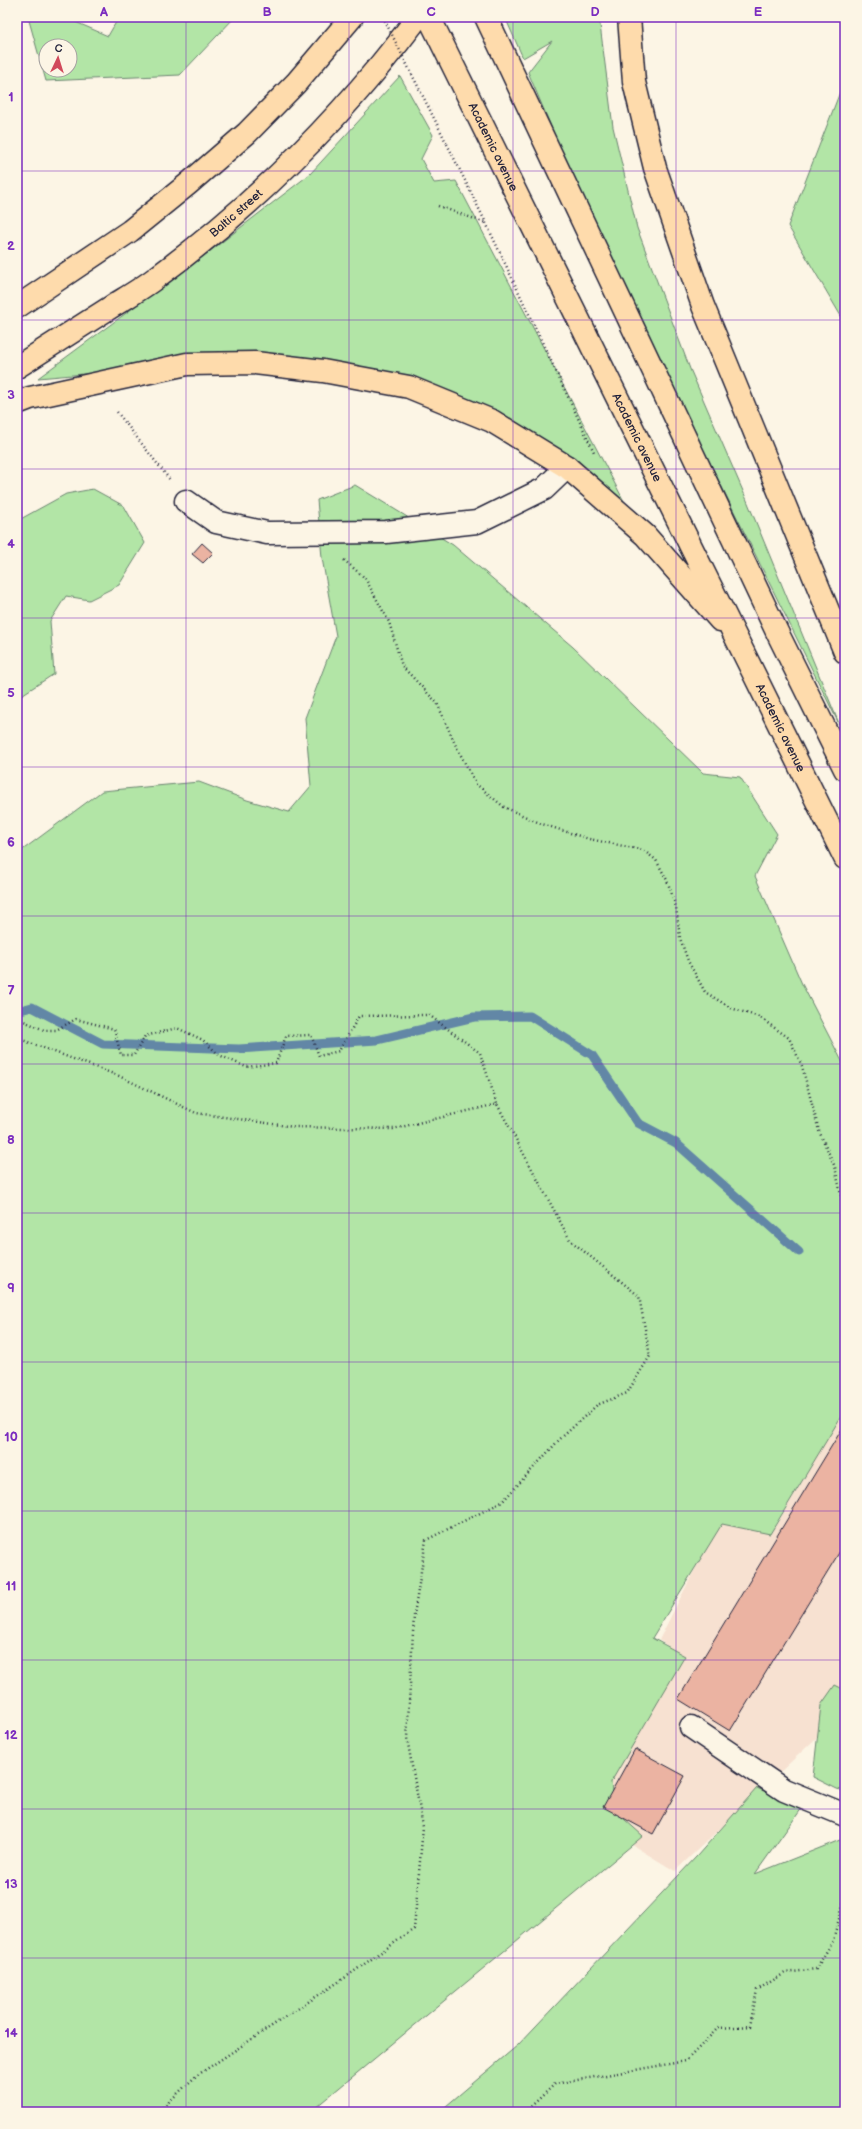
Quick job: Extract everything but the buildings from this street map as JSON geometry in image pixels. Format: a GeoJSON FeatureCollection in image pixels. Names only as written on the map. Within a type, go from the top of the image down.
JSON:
{"type":"FeatureCollection","features":[{"type":"Feature","properties":{"kind":"main road"},"geometry":{"type":"LineString","coordinates":[[17,307],[130,231],[194,179],[247,132],[296,83],[352,17]]}},
{"type":"Feature","properties":{"kind":"main road","name":"Baltic street"},"geometry":{"type":"LineString","coordinates":[[17,367],[157,278],[222,225],[284,169],[332,121],[387,58],[418,17]]}},
{"type":"Feature","properties":{"kind":"main road","name":"Academic avenue"},"geometry":{"type":"LineString","coordinates":[[429,17],[740,643],[845,858]]}},
{"type":"Feature","properties":{"kind":"main road"},"geometry":{"type":"LineString","coordinates":[[486,17],[511,67],[778,634],[845,769]]}},
{"type":"Feature","properties":{"kind":"main road"},"geometry":{"type":"LineString","coordinates":[[629,17],[634,82],[655,168],[703,306],[845,652]]}},
{"type":"Feature","properties":{"kind":"main road"},"geometry":{"type":"LineString","coordinates":[[17,403],[30,398],[187,364],[255,363],[323,371],[409,387],[492,421],[567,467],[646,535],[740,643]]}},
{"type":"Feature","properties":{"kind":"lane"},"geometry":{"type":"LineString","coordinates":[[186,501],[216,522],[267,533],[386,532],[477,522],[544,489],[567,467]]}},
{"type":"Feature","properties":{"kind":"lane"},"geometry":{"type":"LineString","coordinates":[[691,1728],[784,1790],[845,1815]]}},
{"type":"Feature","properties":{"kind":"path"},"geometry":{"type":"LineString","coordinates":[[383,17],[486,223],[596,457]]}},
{"type":"Feature","properties":{"kind":"path"},"geometry":{"type":"LineString","coordinates":[[438,206],[486,223]]}},
{"type":"Feature","properties":{"kind":"path"},"geometry":{"type":"LineString","coordinates":[[117,412],[186,501]]}},
{"type":"Feature","properties":{"kind":"path"},"geometry":{"type":"LineString","coordinates":[[310,532],[365,578],[389,622],[402,666],[437,703],[455,744],[476,784],[504,807],[542,824],[590,839],[643,850],[656,860],[666,880],[676,907],[680,938],[688,961],[705,992],[730,1008],[759,1017],[789,1038],[802,1066],[819,1131],[835,1167],[845,1214]]}},
{"type":"Feature","properties":{"kind":"path"},"geometry":{"type":"LineString","coordinates":[[18,1018],[44,1030],[56,1030],[76,1019],[114,1029],[121,1054],[134,1055],[145,1036],[177,1028],[203,1040],[219,1055],[246,1067],[276,1063],[286,1036],[311,1035],[320,1056],[340,1052],[347,1035],[359,1016],[429,1015],[480,1053],[497,1104],[570,1240],[639,1296],[650,1356],[627,1393],[597,1405],[559,1440],[502,1502],[426,1540],[414,1616],[407,1738],[423,1827],[414,1929],[346,1977],[196,2076],[158,2112]]}},
{"type":"Feature","properties":{"kind":"path"},"geometry":{"type":"LineString","coordinates":[[17,1038],[119,1076],[196,1113],[294,1127],[393,1129],[497,1104]]}},
{"type":"Feature","properties":{"kind":"path"},"geometry":{"type":"LineString","coordinates":[[525,2112],[555,2084],[686,2062],[718,2028],[750,2026],[757,1990],[785,1973],[816,1969],[833,1941],[845,1897]]}},
{"type":"Feature","properties":{"kind":"shaded area"},"geometry":{"type":"Polygon","coordinates":[[[845,1409],[845,1711],[675,1871],[586,1817],[675,1651],[659,1640],[726,1508],[775,1527],[845,1409]]]}},
{"type":"Feature","properties":{"kind":"green space"},"geometry":{"type":"Polygon","coordinates":[[[28,17],[64,17],[108,36],[119,17],[235,17],[180,75],[46,81],[45,78],[78,78],[78,38],[38,38],[38,53],[28,17]]]}},
{"type":"Feature","properties":{"kind":"green space"},"geometry":{"type":"Polygon","coordinates":[[[505,17],[599,17],[613,127],[637,228],[690,369],[746,498],[840,726],[593,226],[528,72],[552,41],[523,58],[505,17]]]}},
{"type":"Feature","properties":{"kind":"green space"},"geometry":{"type":"Polygon","coordinates":[[[400,76],[433,135],[421,159],[434,183],[456,181],[636,524],[495,425],[381,382],[187,365],[38,378],[209,252],[310,174],[400,76]]]}},
{"type":"Feature","properties":{"kind":"green space"},"geometry":{"type":"Polygon","coordinates":[[[845,84],[845,323],[788,226],[840,92],[845,84]]]}},
{"type":"Feature","properties":{"kind":"green space"},"geometry":{"type":"Polygon","coordinates":[[[355,485],[453,545],[573,647],[703,773],[740,777],[777,834],[755,876],[802,984],[845,1067],[845,1410],[770,1534],[722,1524],[652,1638],[685,1656],[611,1782],[614,1810],[643,1836],[310,2112],[17,2112],[17,854],[102,791],[199,782],[247,800],[289,812],[311,786],[305,718],[336,636],[322,558],[317,500],[355,485]]]}},
{"type":"Feature","properties":{"kind":"green space"},"geometry":{"type":"Polygon","coordinates":[[[93,489],[124,506],[145,543],[119,585],[89,600],[66,596],[50,621],[54,674],[17,698],[17,521],[66,494],[93,489]]]}},
{"type":"Feature","properties":{"kind":"green space"},"geometry":{"type":"Polygon","coordinates":[[[835,1685],[845,1690],[845,1791],[837,1789],[813,1777],[821,1705],[835,1685]]]}},
{"type":"Feature","properties":{"kind":"green space"},"geometry":{"type":"Polygon","coordinates":[[[757,1788],[802,1808],[755,1874],[845,1838],[845,2112],[439,2112],[518,2045],[697,1856],[757,1788]]]}},
{"type":"Feature","properties":{"kind":"waterway"},"geometry":{"type":"LineString","coordinates":[[17,1011],[32,1007],[103,1044],[239,1049],[377,1040],[474,1017],[530,1016],[592,1055],[638,1123],[676,1143],[799,1252]]}}]}
